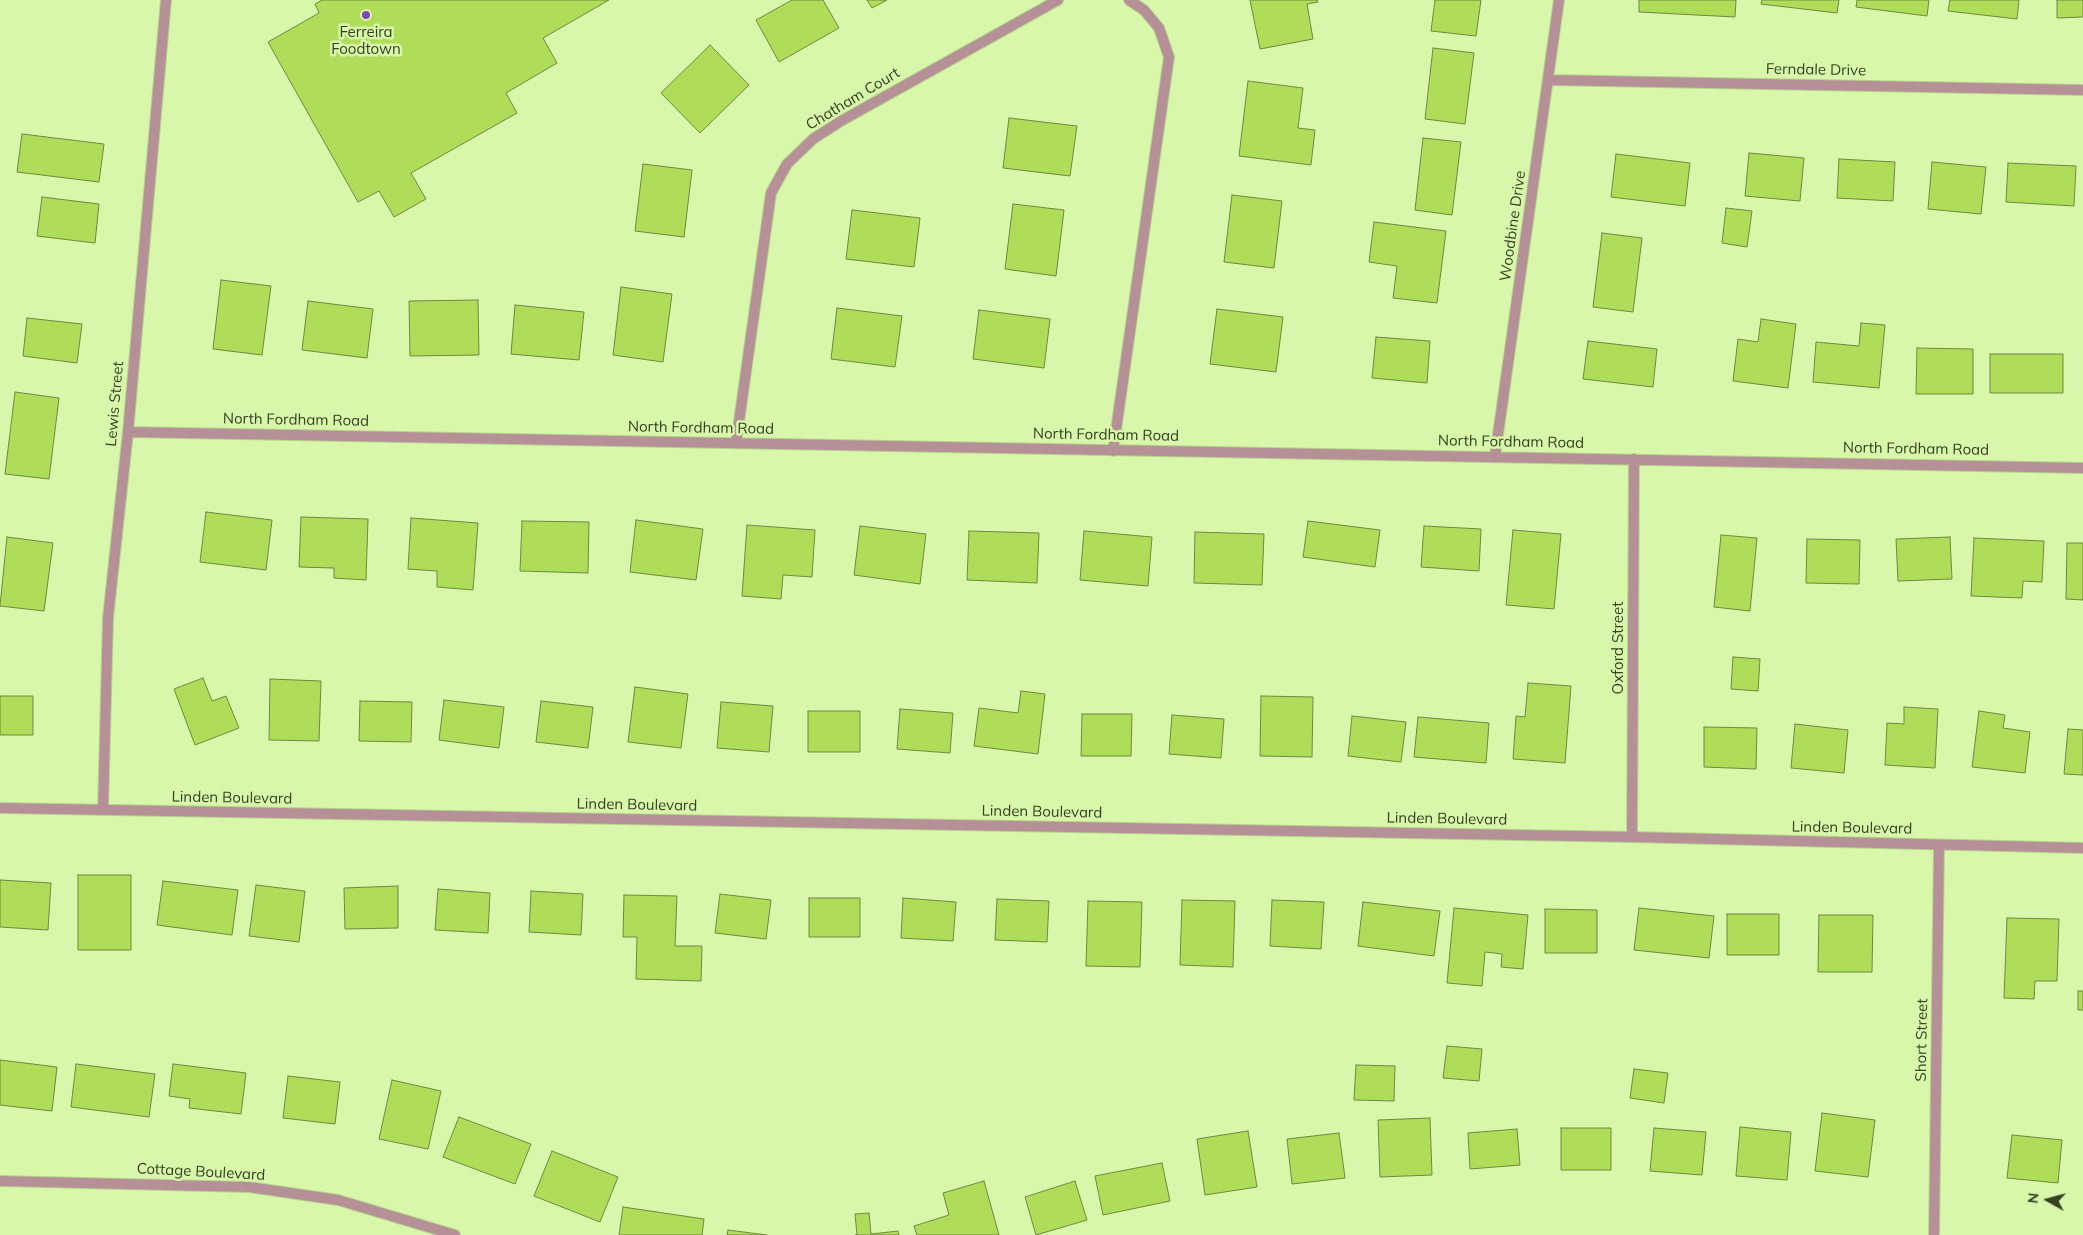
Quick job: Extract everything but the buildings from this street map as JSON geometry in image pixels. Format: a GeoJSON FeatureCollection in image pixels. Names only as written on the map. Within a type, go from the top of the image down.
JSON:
{"type":"FeatureCollection","features":[{"type":"Feature","properties":{"kind":"street","name":"Lewis Street"},"geometry":{"type":"LineString","coordinates":[[103,810],[108,618],[128,432],[166,0]]}},
{"type":"Feature","properties":{"kind":"street","name":"Chatham Court"},"geometry":{"type":"LineString","coordinates":[[736,443],[771,193],[787,164],[813,139],[841,121],[1058,0]]}},
{"type":"Feature","properties":{"kind":"street"},"geometry":{"type":"LineString","coordinates":[[1113,451],[1168,57],[1159,28],[1144,10],[1129,0]]}},
{"type":"Feature","properties":{"kind":"street","name":"Woodbine Drive"},"geometry":{"type":"LineString","coordinates":[[1496,456],[1559,0]]}},
{"type":"Feature","properties":{"kind":"street","name":"Ferndale Drive"},"geometry":{"type":"LineString","coordinates":[[1548,80],[2083,90]]}},
{"type":"Feature","properties":{"kind":"street","name":"North Fordham Road"},"geometry":{"type":"LineString","coordinates":[[128,432],[2083,468]]}},
{"type":"Feature","properties":{"kind":"street","name":"Oxford Street"},"geometry":{"type":"LineString","coordinates":[[1632,837],[1634,459]]}},
{"type":"Feature","properties":{"kind":"street","name":"Linden Boulevard"},"geometry":{"type":"LineString","coordinates":[[0,808],[1632,837],[2083,848]]}},
{"type":"Feature","properties":{"kind":"street","name":"Short Street"},"geometry":{"type":"LineString","coordinates":[[1934,1235],[1939,845]]}},
{"type":"Feature","properties":{"kind":"street","name":"Cottage Boulevard"},"geometry":{"type":"LineString","coordinates":[[0,1180],[249,1187],[338,1200],[456,1235]]}},
{"type":"Feature","properties":{"kind":"place","name":"Ferreira Foodtown"},"geometry":{"type":"Point","coordinates":[366,15]}}]}
